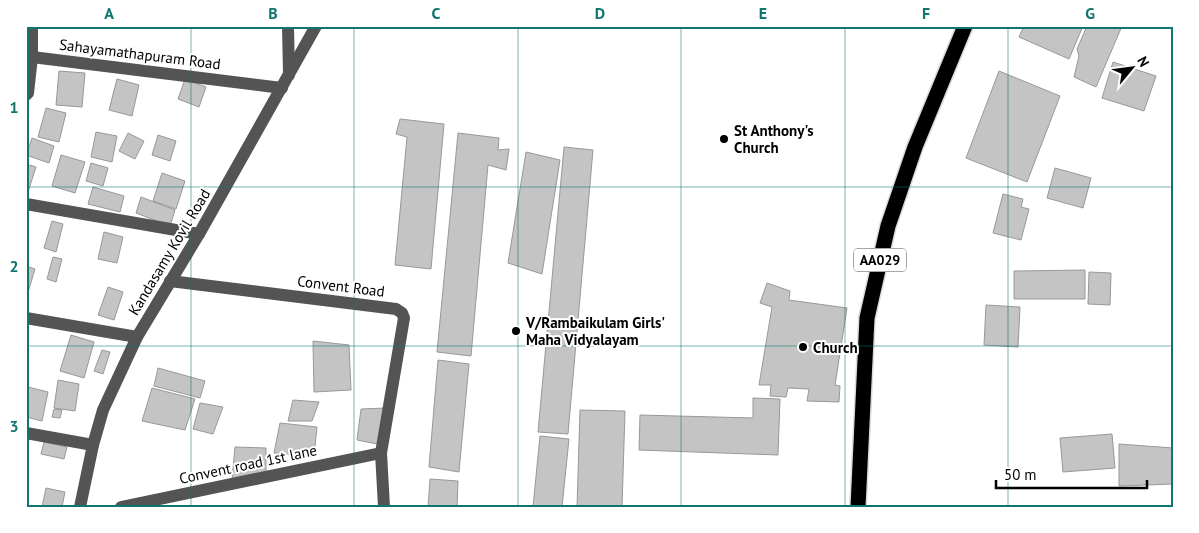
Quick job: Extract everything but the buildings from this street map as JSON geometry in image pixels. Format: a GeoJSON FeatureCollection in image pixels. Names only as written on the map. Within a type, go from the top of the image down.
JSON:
{"type":"FeatureCollection","features":[{"type":"Feature","properties":{"kind":"highway","name":"AA029"},"geometry":{"type":"LineString","coordinates":[[858,507],[867,318],[888,226],[915,147],[965,26]]}},
{"type":"Feature","properties":{"kind":"street"},"geometry":{"type":"LineString","coordinates":[[26,95],[28,92],[32,57],[32,26]]}},
{"type":"Feature","properties":{"kind":"street"},"geometry":{"type":"LineString","coordinates":[[288,26],[290,75]]}},
{"type":"Feature","properties":{"kind":"street","name":"Kandasamy Kovil Road"},"geometry":{"type":"LineString","coordinates":[[80,507],[93,445],[103,410],[137,337],[199,234],[316,26]]}},
{"type":"Feature","properties":{"kind":"street","name":"Sahayamathapuram Road"},"geometry":{"type":"LineString","coordinates":[[32,57],[282,88]]}},
{"type":"Feature","properties":{"kind":"street"},"geometry":{"type":"LineString","coordinates":[[26,204],[199,234]]}},
{"type":"Feature","properties":{"kind":"street","name":"Convent Road"},"geometry":{"type":"LineString","coordinates":[[170,281],[396,309],[402,313],[404,318],[381,453],[384,507]]}},
{"type":"Feature","properties":{"kind":"street"},"geometry":{"type":"LineString","coordinates":[[26,318],[137,337]]}},
{"type":"Feature","properties":{"kind":"street"},"geometry":{"type":"LineString","coordinates":[[26,433],[93,445]]}},
{"type":"Feature","properties":{"kind":"street","name":"Convent road 1st lane"},"geometry":{"type":"LineString","coordinates":[[122,507],[381,453]]}},
{"type":"Feature","properties":{"kind":"place","name":"St Anthony's Church"},"geometry":{"type":"Point","coordinates":[724,139]}},
{"type":"Feature","properties":{"kind":"place","name":"V/Rambaikulam Girls' Maha Vidyalayam"},"geometry":{"type":"Point","coordinates":[516,331]}},
{"type":"Feature","properties":{"kind":"place","name":"Church"},"geometry":{"type":"Point","coordinates":[803,347]}}]}
